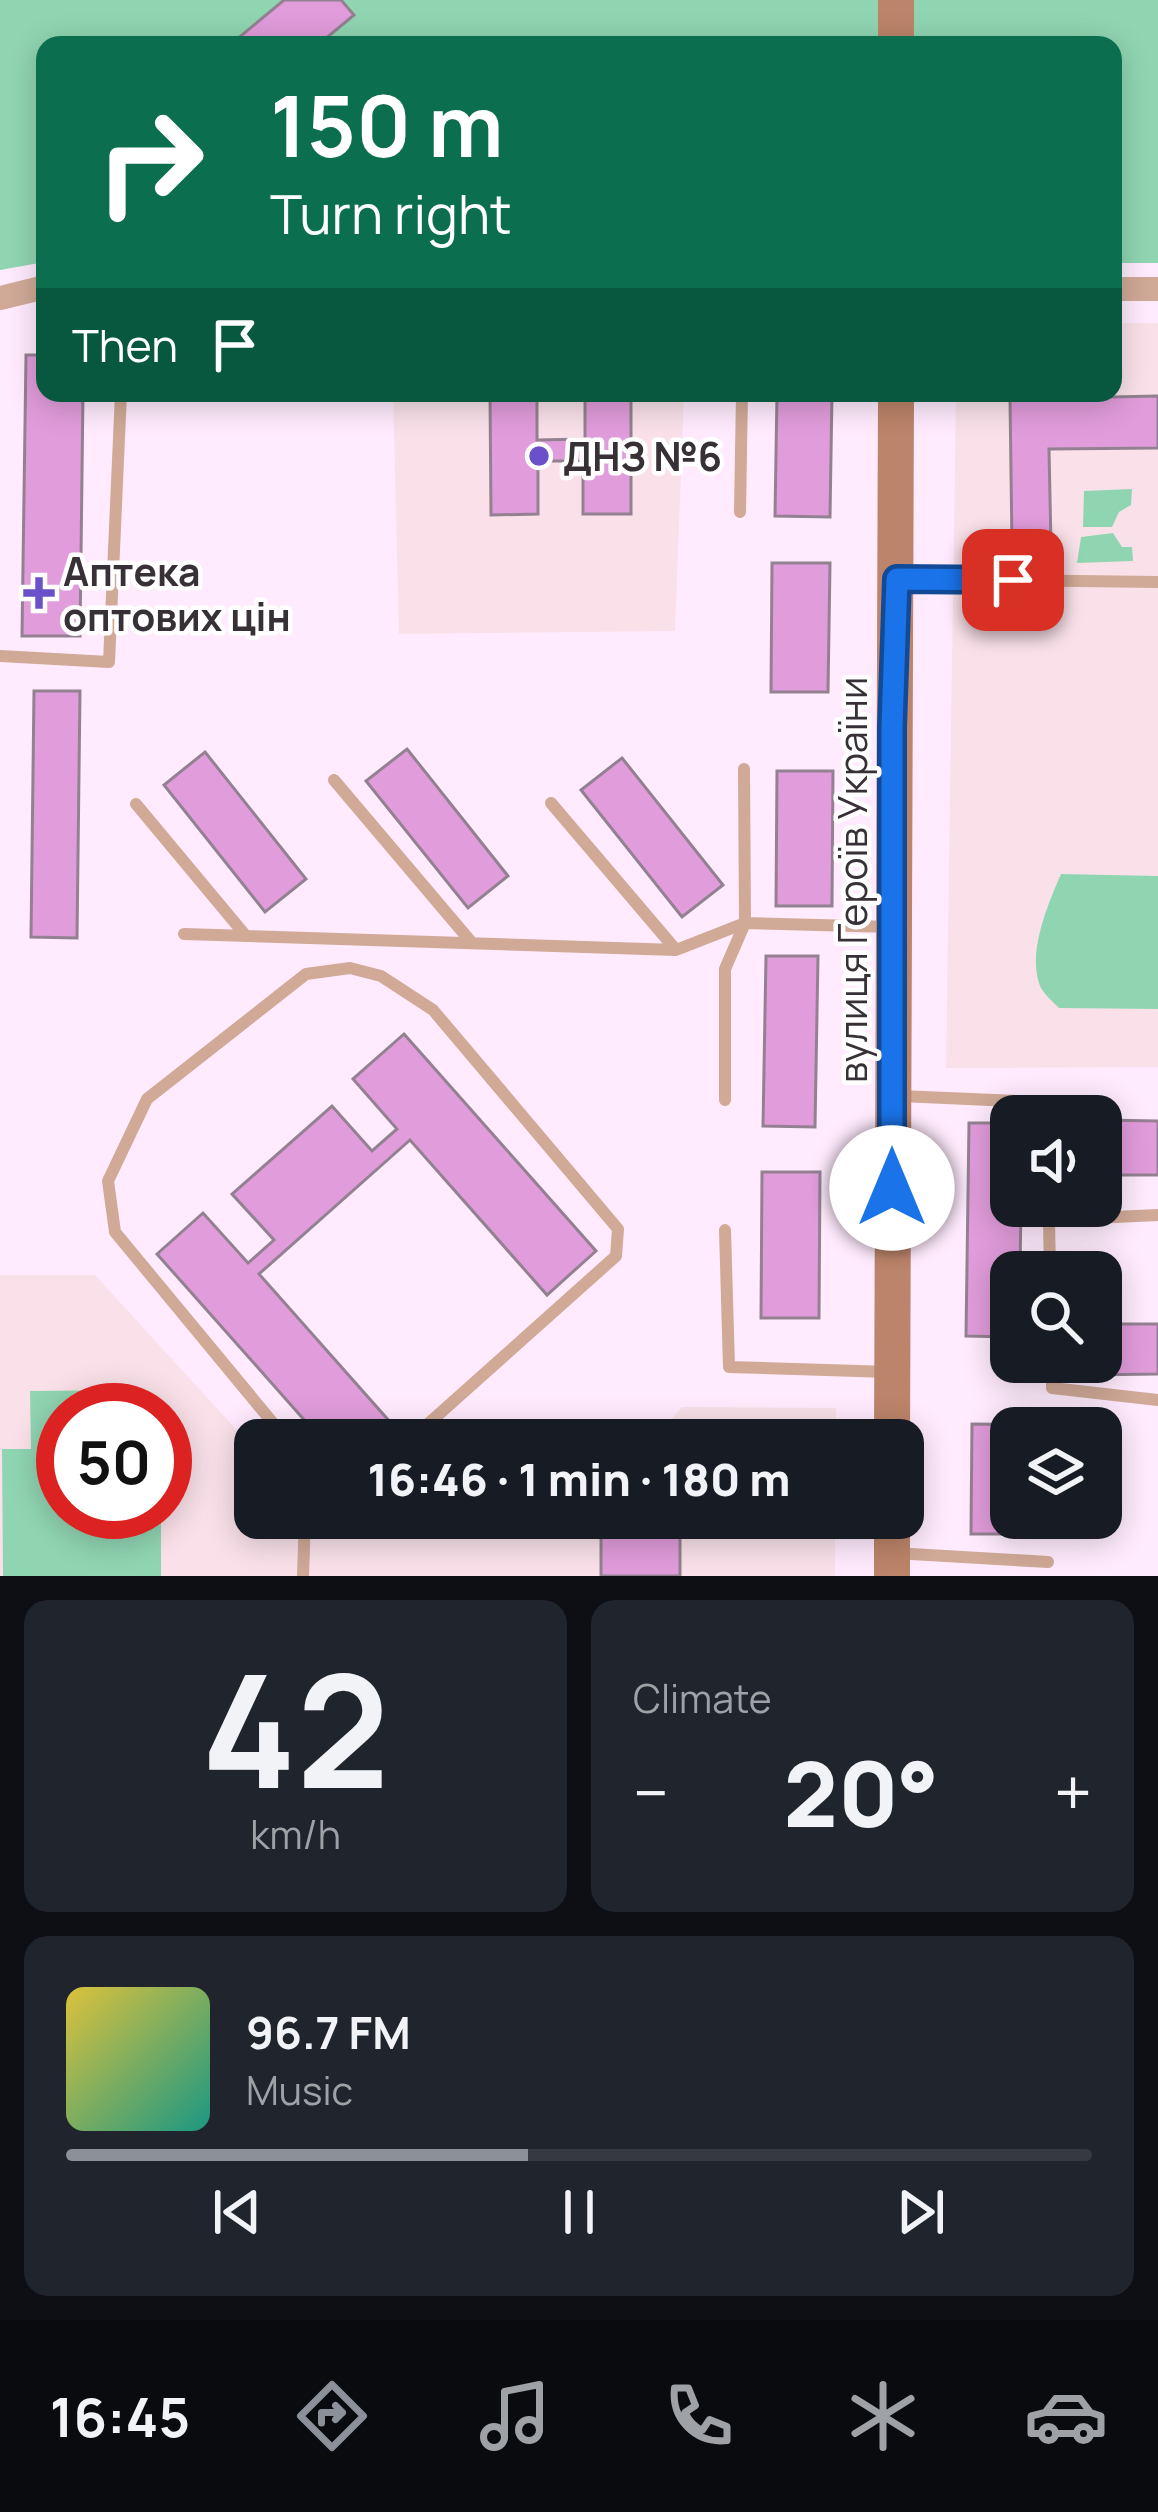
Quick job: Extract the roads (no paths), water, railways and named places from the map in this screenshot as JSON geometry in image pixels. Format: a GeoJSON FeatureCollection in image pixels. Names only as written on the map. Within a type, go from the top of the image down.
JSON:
{"type":"FeatureCollection","features":[{"type":"Feature","properties":{"kind":"main road"},"geometry":{"type":"LineString","coordinates":[[896,0],[896,36]]}},
{"type":"Feature","properties":{"kind":"main road","name":"вулиця Героїв України"},"geometry":{"type":"LineString","coordinates":[[892,1419],[896,402]]}},
{"type":"Feature","properties":{"kind":"street"},"geometry":{"type":"LineString","coordinates":[[0,298],[36,289]]}},
{"type":"Feature","properties":{"kind":"street"},"geometry":{"type":"LineString","coordinates":[[1122,289],[1158,289]]}},
{"type":"Feature","properties":{"kind":"lane"},"geometry":{"type":"LineString","coordinates":[[0,656],[109,662],[121,402]]}},
{"type":"Feature","properties":{"kind":"lane"},"geometry":{"type":"LineString","coordinates":[[740,512],[742,402]]}},
{"type":"Feature","properties":{"kind":"lane"},"geometry":{"type":"LineString","coordinates":[[897,579],[1158,582]]}},
{"type":"Feature","properties":{"kind":"lane"},"geometry":{"type":"LineString","coordinates":[[725,1100],[725,969],[745,922],[744,769]]}},
{"type":"Feature","properties":{"kind":"lane"},"geometry":{"type":"LineString","coordinates":[[334,780],[472,943]]}},
{"type":"Feature","properties":{"kind":"lane"},"geometry":{"type":"LineString","coordinates":[[551,803],[676,950]]}},
{"type":"Feature","properties":{"kind":"lane"},"geometry":{"type":"LineString","coordinates":[[136,804],[246,936]]}},
{"type":"Feature","properties":{"kind":"lane"},"geometry":{"type":"LineString","coordinates":[[184,934],[676,950],[745,922],[894,927]]}},
{"type":"Feature","properties":{"kind":"lane"},"geometry":{"type":"LineString","coordinates":[[269,1419],[115,1232],[109,1181],[147,1099],[306,974],[350,968],[381,976],[433,1010],[617,1229],[616,1256],[434,1419]]}},
{"type":"Feature","properties":{"kind":"lane"},"geometry":{"type":"LineString","coordinates":[[893,1095],[990,1100]]}},
{"type":"Feature","properties":{"kind":"lane"},"geometry":{"type":"LineString","coordinates":[[1122,1214],[1158,1215]]}},
{"type":"Feature","properties":{"kind":"lane"},"geometry":{"type":"LineString","coordinates":[[724,1230],[729,1367],[892,1372]]}},
{"type":"Feature","properties":{"kind":"lane"},"geometry":{"type":"LineString","coordinates":[[1052,1383],[1052,1388],[1158,1400]]}},
{"type":"Feature","properties":{"kind":"lane"},"geometry":{"type":"LineString","coordinates":[[303,1576],[304,1539]]}},
{"type":"Feature","properties":{"kind":"lane"},"geometry":{"type":"LineString","coordinates":[[892,1549],[1048,1562]]}},
{"type":"Feature","properties":{"kind":"place","name":"ДНЗ №6"},"geometry":{"type":"Point","coordinates":[539,456]}},
{"type":"Feature","properties":{"kind":"place","name":"Аптека оптових цін"},"geometry":{"type":"Point","coordinates":[39,593]}}]}
